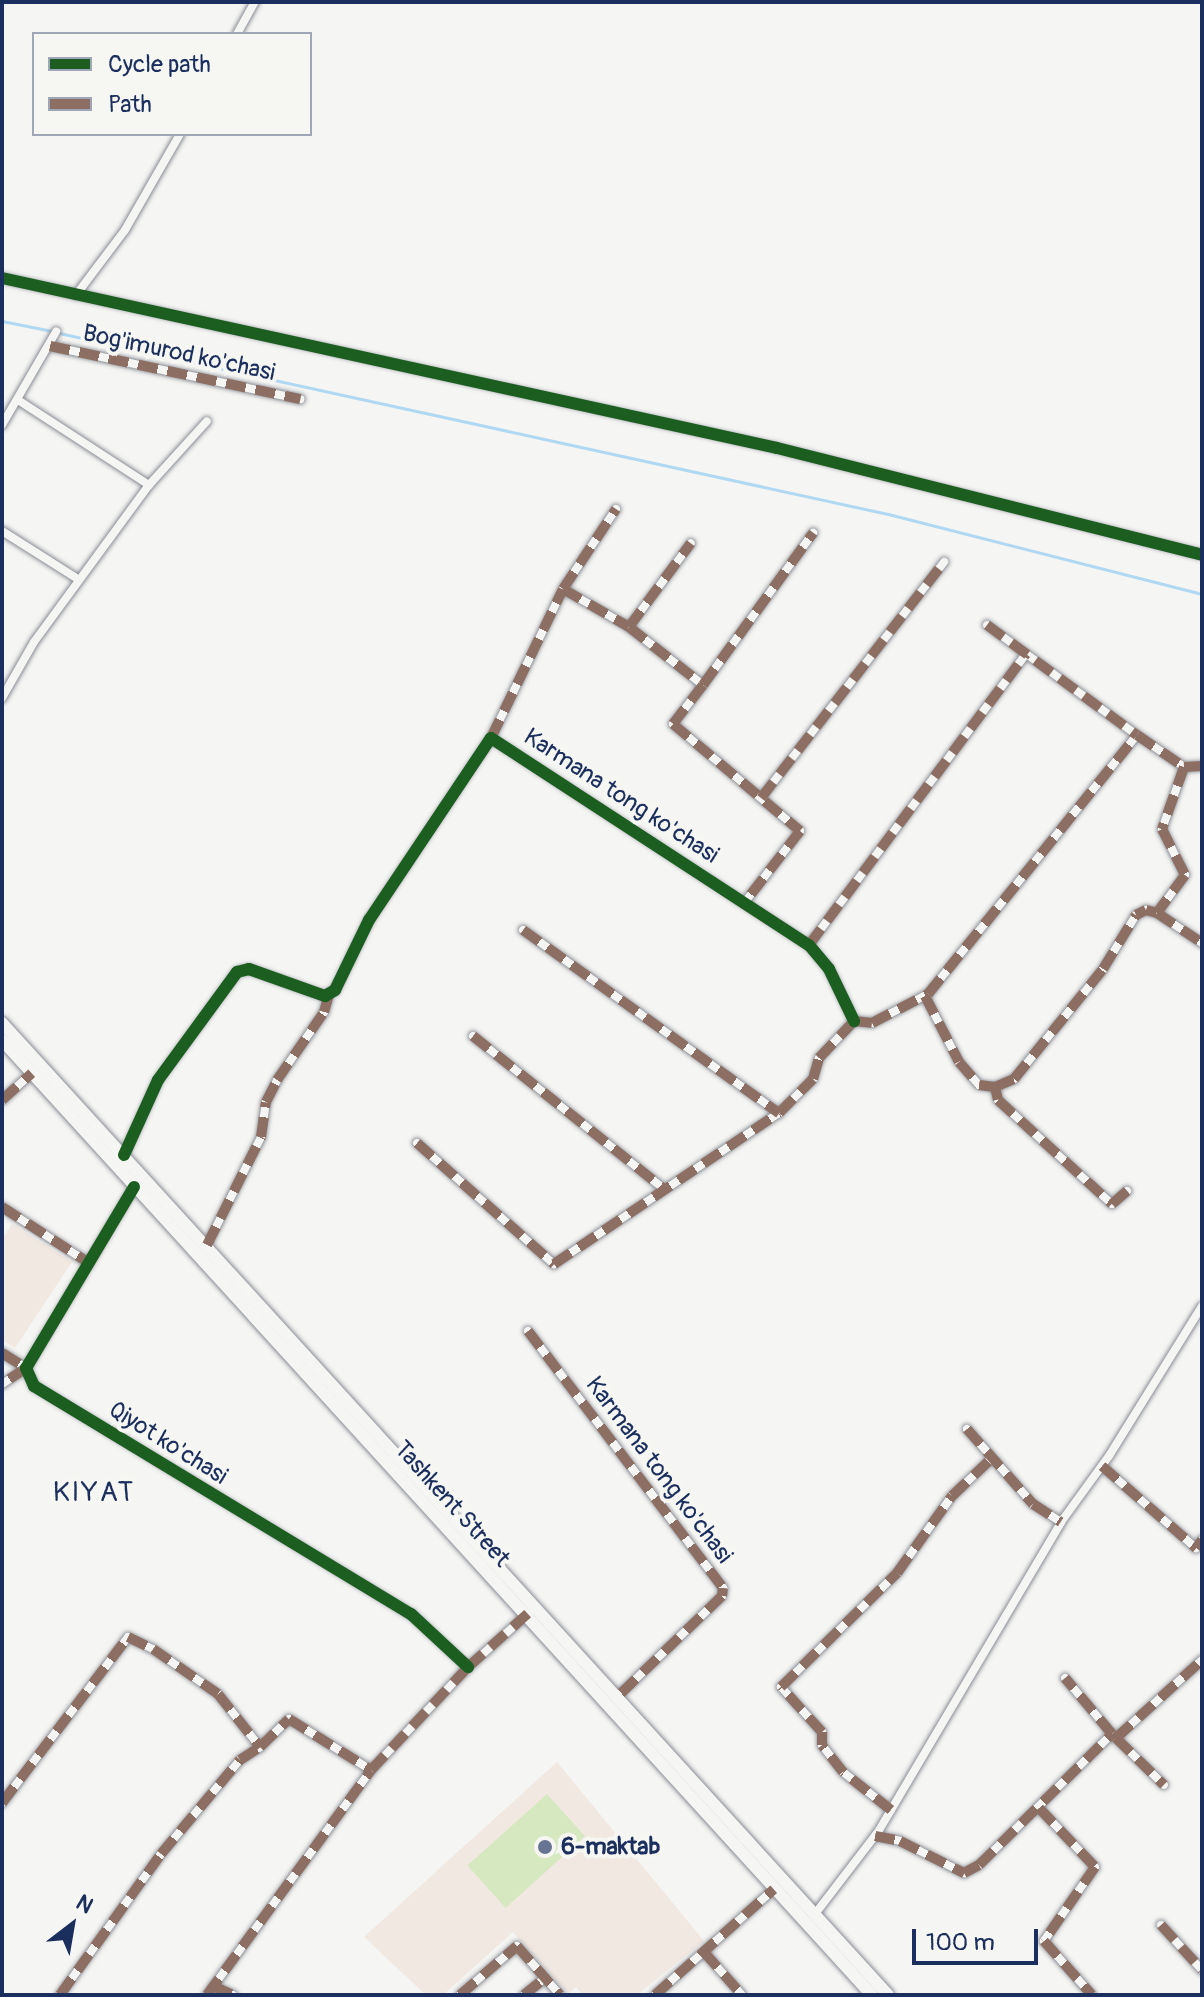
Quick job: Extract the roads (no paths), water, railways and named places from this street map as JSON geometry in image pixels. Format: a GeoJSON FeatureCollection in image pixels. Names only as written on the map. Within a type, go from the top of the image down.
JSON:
{"type":"FeatureCollection","features":[{"type":"Feature","properties":{"kind":"highway","name":"Tashkent Street"},"geometry":{"type":"LineString","coordinates":[[2,1023],[815,1914]]}},
{"type":"Feature","properties":{"kind":"highway","name":"Tashkent Street"},"geometry":{"type":"LineString","coordinates":[[2,1040],[872,1995]]}},
{"type":"Feature","properties":{"kind":"highway"},"geometry":{"type":"LineString","coordinates":[[815,1914],[888,1995]]}},
{"type":"Feature","properties":{"kind":"street"},"geometry":{"type":"LineString","coordinates":[[238,32],[255,2]]}},
{"type":"Feature","properties":{"kind":"street"},"geometry":{"type":"LineString","coordinates":[[76,295],[125,230],[179,136]]}},
{"type":"Feature","properties":{"kind":"street"},"geometry":{"type":"LineString","coordinates":[[2,278],[777,448],[1202,555]]}},
{"type":"Feature","properties":{"kind":"street","name":"Bog'imurod ko'chasi"},"geometry":{"type":"LineString","coordinates":[[2,425],[56,332]]}},
{"type":"Feature","properties":{"kind":"street","name":"Bog'imurod ko'chasi"},"geometry":{"type":"LineString","coordinates":[[50,346],[300,399]]}},
{"type":"Feature","properties":{"kind":"street"},"geometry":{"type":"LineString","coordinates":[[18,400],[149,485]]}},
{"type":"Feature","properties":{"kind":"street"},"geometry":{"type":"LineString","coordinates":[[2,698],[78,579],[149,485],[207,421]]}},
{"type":"Feature","properties":{"kind":"street","name":"Karmana tong ko'chasi"},"geometry":{"type":"LineString","coordinates":[[207,1245],[261,1137],[266,1102],[277,1080],[324,1012],[329,994],[347,971],[369,920],[491,738],[563,589],[616,509]]}},
{"type":"Feature","properties":{"kind":"street"},"geometry":{"type":"LineString","coordinates":[[2,531],[78,579]]}},
{"type":"Feature","properties":{"kind":"street"},"geometry":{"type":"LineString","coordinates":[[745,902],[800,831],[673,724],[813,533]]}},
{"type":"Feature","properties":{"kind":"street"},"geometry":{"type":"LineString","coordinates":[[629,627],[691,543]]}},
{"type":"Feature","properties":{"kind":"street"},"geometry":{"type":"LineString","coordinates":[[761,798],[944,562]]}},
{"type":"Feature","properties":{"kind":"street"},"geometry":{"type":"LineString","coordinates":[[563,589],[629,627],[703,685]]}},
{"type":"Feature","properties":{"kind":"street"},"geometry":{"type":"LineString","coordinates":[[987,625],[1184,767],[1202,766]]}},
{"type":"Feature","properties":{"kind":"street"},"geometry":{"type":"LineString","coordinates":[[809,945],[1026,654]]}},
{"type":"Feature","properties":{"kind":"street"},"geometry":{"type":"LineString","coordinates":[[417,1143],[554,1264],[779,1113],[813,1079],[819,1058],[854,1021],[872,1023],[925,996],[1137,735]]}},
{"type":"Feature","properties":{"kind":"street","name":"Karmana tong ko'chasi"},"geometry":{"type":"LineString","coordinates":[[491,738],[809,945],[829,969],[854,1021]]}},
{"type":"Feature","properties":{"kind":"street"},"geometry":{"type":"LineString","coordinates":[[1157,913],[1185,875],[1162,829],[1184,767]]}},
{"type":"Feature","properties":{"kind":"street"},"geometry":{"type":"LineString","coordinates":[[925,996],[959,1062],[979,1085],[995,1087],[1014,1079],[1103,969],[1136,915],[1146,910],[1157,913],[1202,943]]}},
{"type":"Feature","properties":{"kind":"street"},"geometry":{"type":"LineString","coordinates":[[523,930],[779,1113]]}},
{"type":"Feature","properties":{"kind":"street"},"geometry":{"type":"LineString","coordinates":[[124,1155],[158,1080],[226,980],[249,969],[329,994]]}},
{"type":"Feature","properties":{"kind":"street"},"geometry":{"type":"LineString","coordinates":[[473,1036],[663,1188]]}},
{"type":"Feature","properties":{"kind":"street"},"geometry":{"type":"LineString","coordinates":[[2,1100],[32,1073]]}},
{"type":"Feature","properties":{"kind":"street"},"geometry":{"type":"LineString","coordinates":[[995,1087],[998,1100],[1112,1204],[1127,1191]]}},
{"type":"Feature","properties":{"kind":"street"},"geometry":{"type":"LineString","coordinates":[[2,1384],[26,1368],[134,1187]]}},
{"type":"Feature","properties":{"kind":"street"},"geometry":{"type":"LineString","coordinates":[[2,1207],[89,1263]]}},
{"type":"Feature","properties":{"kind":"street"},"geometry":{"type":"LineString","coordinates":[[815,1914],[875,1836],[1061,1522],[1102,1466],[1202,1306]]}},
{"type":"Feature","properties":{"kind":"street","name":"Karmana tong ko'chasi"},"geometry":{"type":"LineString","coordinates":[[528,1331],[723,1588],[722,1596],[617,1697]]}},
{"type":"Feature","properties":{"kind":"street","name":"Qiyot ko'chasi"},"geometry":{"type":"LineString","coordinates":[[2,1353],[26,1368],[34,1386],[411,1614],[468,1667]]}},
{"type":"Feature","properties":{"kind":"street"},"geometry":{"type":"LineString","coordinates":[[967,1429],[1033,1504],[1061,1522]]}},
{"type":"Feature","properties":{"kind":"street"},"geometry":{"type":"LineString","coordinates":[[891,1810],[843,1772],[822,1745],[822,1732],[781,1687],[897,1573],[952,1496],[992,1458]]}},
{"type":"Feature","properties":{"kind":"street"},"geometry":{"type":"LineString","coordinates":[[1102,1466],[1200,1547]]}},
{"type":"Feature","properties":{"kind":"street"},"geometry":{"type":"LineString","coordinates":[[207,1995],[371,1770],[468,1667],[535,1607]]}},
{"type":"Feature","properties":{"kind":"street"},"geometry":{"type":"LineString","coordinates":[[2,1803],[128,1637],[153,1649],[218,1694],[260,1747]]}},
{"type":"Feature","properties":{"kind":"street"},"geometry":{"type":"LineString","coordinates":[[875,1836],[900,1841],[964,1873],[1202,1660]]}},
{"type":"Feature","properties":{"kind":"street"},"geometry":{"type":"LineString","coordinates":[[1065,1678],[1114,1736],[1164,1785]]}},
{"type":"Feature","properties":{"kind":"street"},"geometry":{"type":"LineString","coordinates":[[60,1995],[169,1844],[240,1760],[260,1747],[289,1719],[371,1770]]}},
{"type":"Feature","properties":{"kind":"street"},"geometry":{"type":"LineString","coordinates":[[1039,1808],[1095,1867],[1044,1941],[1092,1995]]}},
{"type":"Feature","properties":{"kind":"street"},"geometry":{"type":"LineString","coordinates":[[655,1995],[774,1889]]}},
{"type":"Feature","properties":{"kind":"street"},"geometry":{"type":"LineString","coordinates":[[1161,1925],[1202,1970]]}},
{"type":"Feature","properties":{"kind":"street"},"geometry":{"type":"LineString","coordinates":[[460,1995],[517,1946],[560,1995]]}},
{"type":"Feature","properties":{"kind":"street"},"geometry":{"type":"LineString","coordinates":[[704,1952],[742,1995]]}},
{"type":"Feature","properties":{"kind":"street"},"geometry":{"type":"LineString","coordinates":[[524,1995],[545,1978]]}},
{"type":"Feature","properties":{"kind":"street"},"geometry":{"type":"LineString","coordinates":[[213,1986],[233,1995]]}},
{"type":"Feature","properties":{"kind":"waterway"},"geometry":{"type":"LineString","coordinates":[[2,321],[52,331]]}},
{"type":"Feature","properties":{"kind":"waterway"},"geometry":{"type":"LineString","coordinates":[[59,333],[892,515],[1202,594]]}},
{"type":"Feature","properties":{"kind":"place","name":"6-maktab"},"geometry":{"type":"Point","coordinates":[545,1847]}},
{"type":"Feature","properties":{"kind":"district","name":"KIYAT"},"geometry":{"type":"Point","coordinates":[94,1493]}}]}
